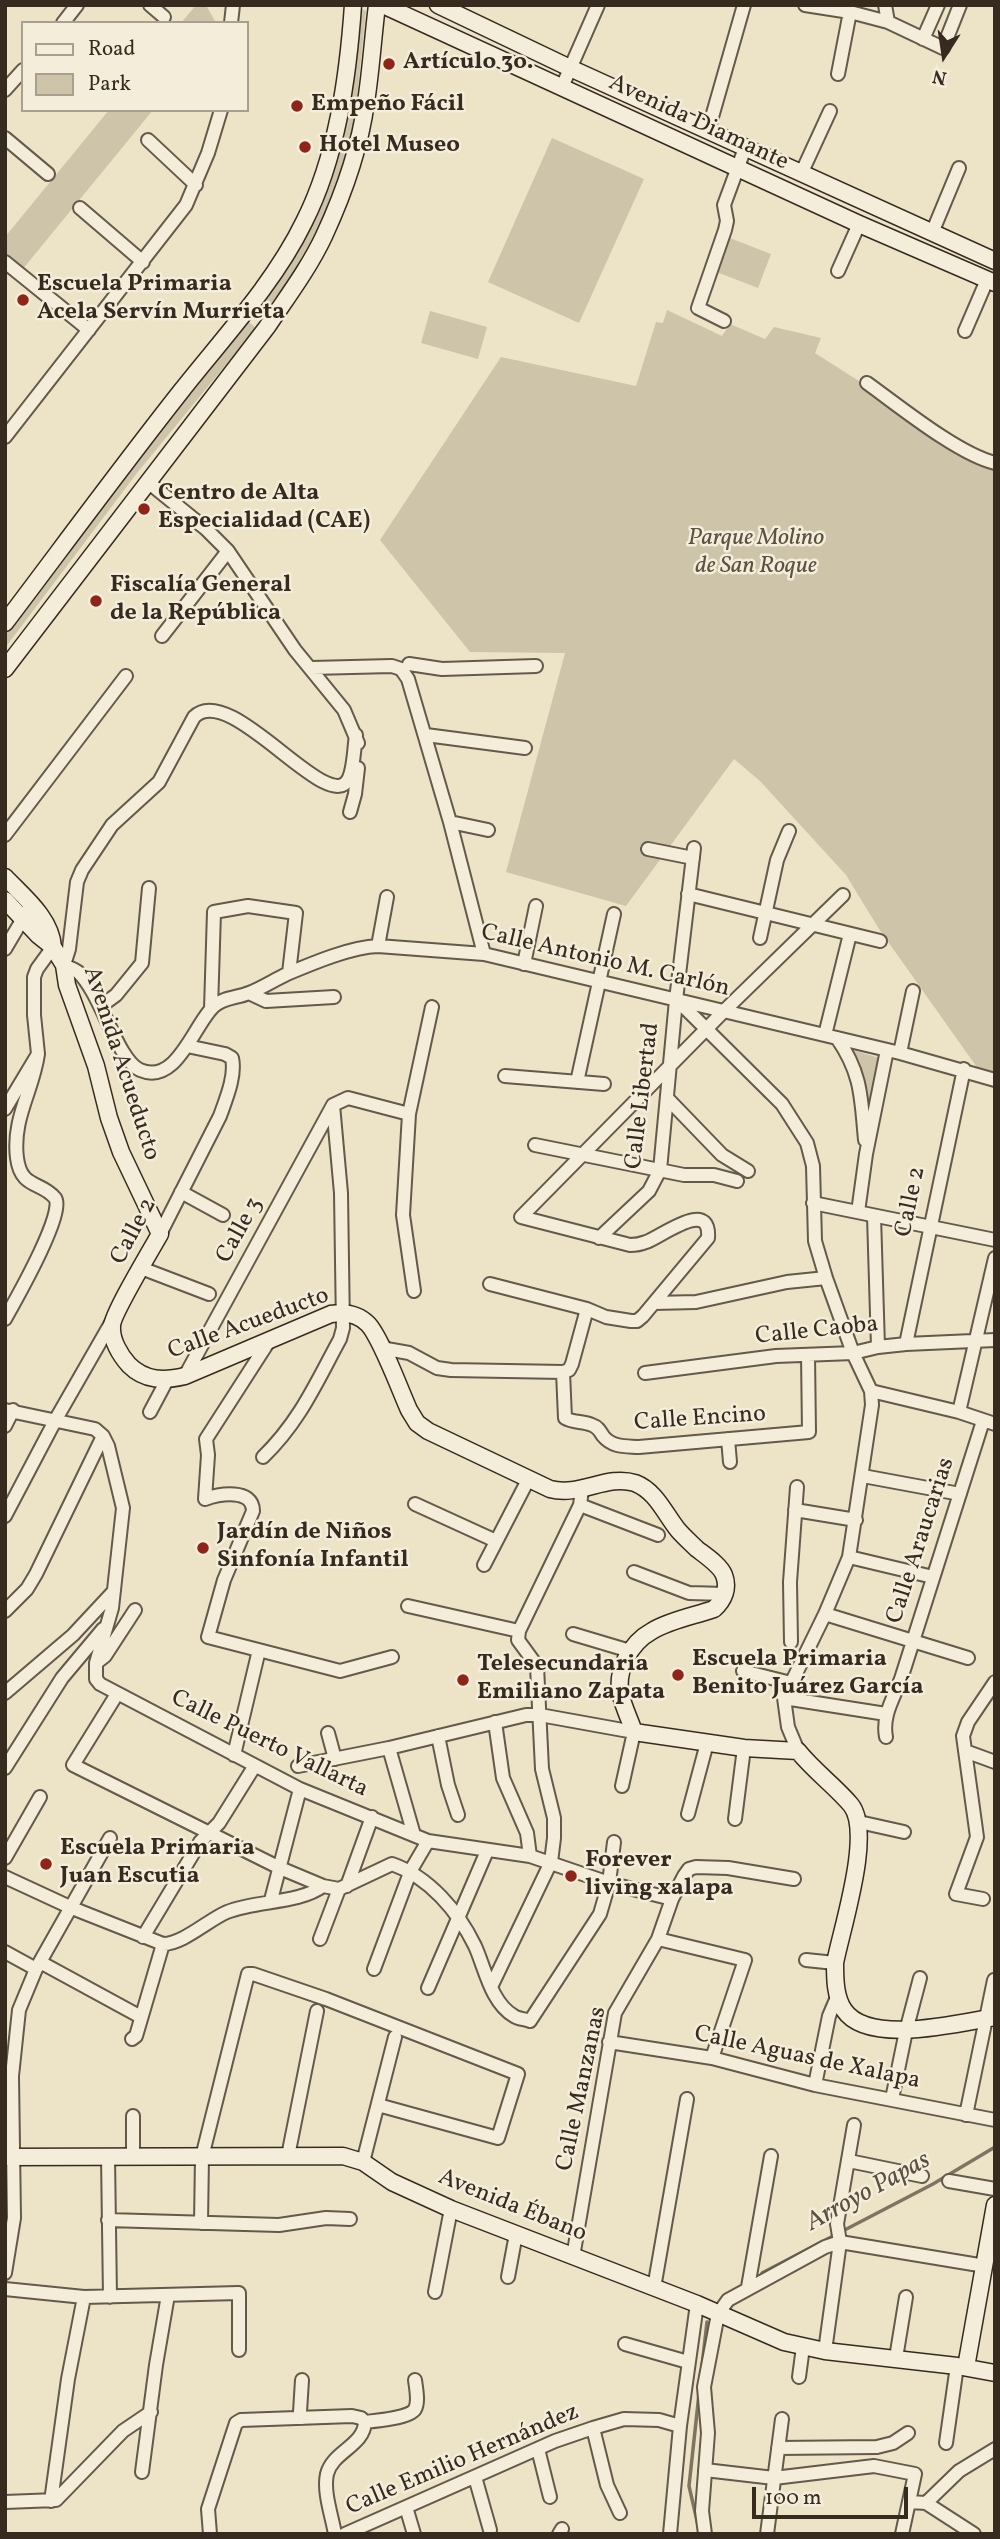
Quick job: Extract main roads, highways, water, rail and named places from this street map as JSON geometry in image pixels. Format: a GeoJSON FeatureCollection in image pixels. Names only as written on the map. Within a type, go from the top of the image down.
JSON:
{"type":"FeatureCollection","features":[{"type":"Feature","properties":{"kind":"main road"},"geometry":{"type":"LineString","coordinates":[[5,623],[133,452],[247,308],[286,254],[305,221],[327,158],[343,98],[353,5]]}},
{"type":"Feature","properties":{"kind":"main road"},"geometry":{"type":"LineString","coordinates":[[5,669],[267,327],[306,269],[338,204],[361,128],[377,5]]}},
{"type":"Feature","properties":{"kind":"main road","name":"Avenida Diamante"},"geometry":{"type":"LineString","coordinates":[[383,5],[991,282]]}},
{"type":"Feature","properties":{"kind":"main road","name":"Avenida Diamante"},"geometry":{"type":"LineString","coordinates":[[438,5],[570,68],[995,261]]}},
{"type":"Feature","properties":{"kind":"main road"},"geometry":{"type":"LineString","coordinates":[[965,271],[972,251]]}},
{"type":"Feature","properties":{"kind":"main road","name":"Avenida Acueducto"},"geometry":{"type":"LineString","coordinates":[[5,877],[27,912]]}},
{"type":"Feature","properties":{"kind":"main road","name":"Avenida Acueducto"},"geometry":{"type":"LineString","coordinates":[[5,900],[46,922],[52,934],[53,947],[64,965],[66,985],[96,1066],[121,1152],[160,1234]]}},
{"type":"Feature","properties":{"kind":"main road","name":"Calle 2"},"geometry":{"type":"LineString","coordinates":[[111,1323],[160,1234]]}},
{"type":"Feature","properties":{"kind":"main road","name":"Calle Acueducto"},"geometry":{"type":"LineString","coordinates":[[111,1323],[114,1341],[131,1367],[152,1379],[167,1380],[184,1376],[331,1314],[342,1312],[354,1315],[368,1324],[417,1423],[428,1431],[529,1478],[581,1497],[617,1481],[635,1483],[652,1494],[679,1531],[722,1572],[726,1583],[721,1603],[714,1609],[652,1630],[630,1651],[619,1682],[634,1732],[744,1748],[798,1751],[817,1774],[852,1806],[859,1822],[858,1858],[835,1963],[838,1995],[843,2009],[852,2020],[905,2031],[990,2018]]}},
{"type":"Feature","properties":{"kind":"main road","name":"Avenida Ébano"},"geometry":{"type":"LineString","coordinates":[[9,2157],[332,2154],[363,2162],[392,2182],[451,2209],[697,2304],[764,2334],[803,2347],[995,2373]]}},
{"type":"Feature","properties":{"kind":"main road"},"geometry":{"type":"LineString","coordinates":[[962,2367],[988,2275],[995,2205]]}},
{"type":"Feature","properties":{"kind":"waterway","name":"Arroyo Papas"},"geometry":{"type":"LineString","coordinates":[[762,2273],[933,2184],[995,2147]]}},
{"type":"Feature","properties":{"kind":"waterway","name":"Arroyo Papas"},"geometry":{"type":"LineString","coordinates":[[702,2366],[707,2322]]}},
{"type":"Feature","properties":{"kind":"waterway","name":"Arroyo Papas"},"geometry":{"type":"LineString","coordinates":[[698,2525],[689,2486],[699,2394]]}},
{"type":"Feature","properties":{"kind":"place","name":"Artículo 3o."},"geometry":{"type":"Point","coordinates":[389,64]}},
{"type":"Feature","properties":{"kind":"place","name":"Empeño Fácil"},"geometry":{"type":"Point","coordinates":[297,106]}},
{"type":"Feature","properties":{"kind":"place","name":"Hotel Museo"},"geometry":{"type":"Point","coordinates":[305,147]}},
{"type":"Feature","properties":{"kind":"place","name":"Escuela Primaria Acela Servín Murrieta"},"geometry":{"type":"Point","coordinates":[23,300]}},
{"type":"Feature","properties":{"kind":"place","name":"Centro de Alta Especialidad (CAE)"},"geometry":{"type":"Point","coordinates":[144,509]}},
{"type":"Feature","properties":{"kind":"place","name":"Fiscalía General de la República"},"geometry":{"type":"Point","coordinates":[96,601]}},
{"type":"Feature","properties":{"kind":"place","name":"Jardín de Niños Sinfonía Infantil"},"geometry":{"type":"Point","coordinates":[203,1548]}},
{"type":"Feature","properties":{"kind":"place","name":"Escuela Primaria Benito Juárez García"},"geometry":{"type":"Point","coordinates":[678,1675]}},
{"type":"Feature","properties":{"kind":"place","name":"Telesecundaria Emiliano Zapata"},"geometry":{"type":"Point","coordinates":[463,1680]}},
{"type":"Feature","properties":{"kind":"place","name":"Escuela Primaria Juan Escutia"},"geometry":{"type":"Point","coordinates":[46,1864]}},
{"type":"Feature","properties":{"kind":"place","name":"Forever living xalapa"},"geometry":{"type":"Point","coordinates":[571,1876]}},
{"type":"Feature","properties":{"kind":"park label","name":"Parque Molino de San Roque"},"geometry":{"type":"Point","coordinates":[756,554]}}]}
